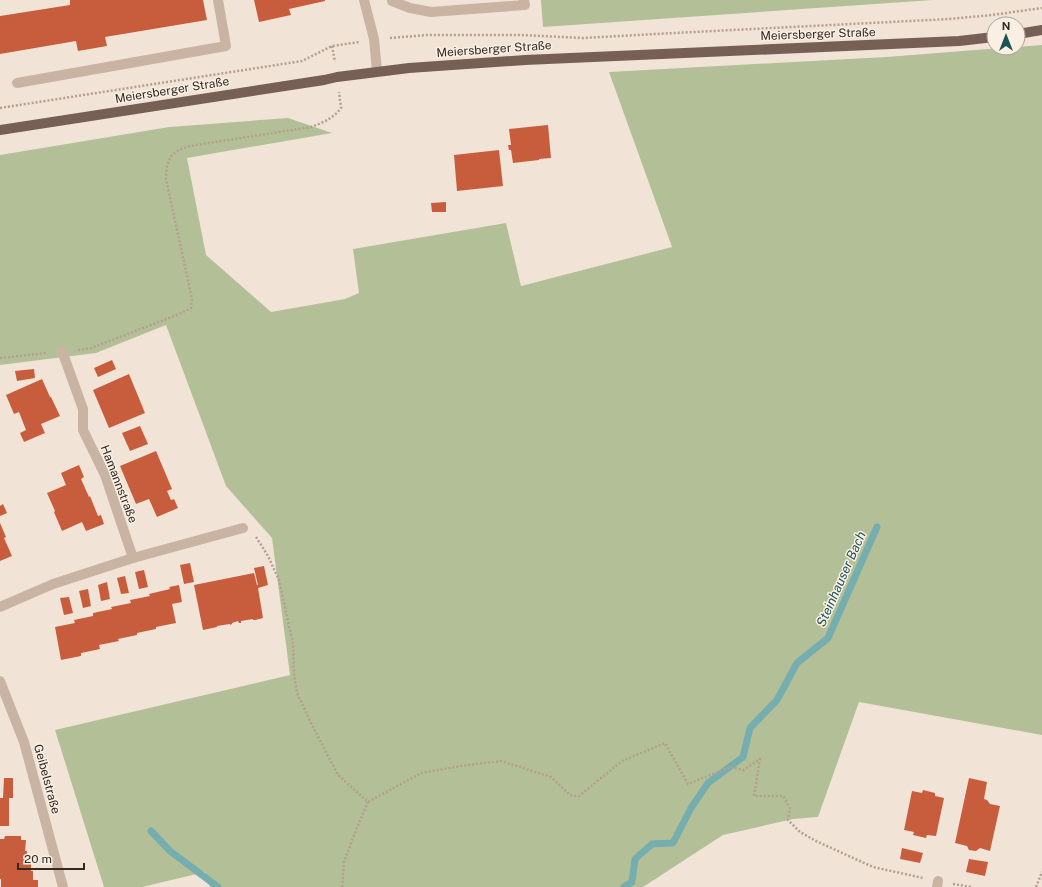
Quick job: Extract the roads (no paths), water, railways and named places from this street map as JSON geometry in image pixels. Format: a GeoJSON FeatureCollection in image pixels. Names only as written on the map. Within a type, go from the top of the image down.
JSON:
{"type":"FeatureCollection","features":[{"type":"Feature","properties":{"kind":"main road"},"geometry":{"type":"LineString","coordinates":[[1026,33],[1042,30]]}},
{"type":"Feature","properties":{"kind":"main road","name":"Meiersberger Straße"},"geometry":{"type":"LineString","coordinates":[[0,130],[377,71],[525,60],[986,39]]}},
{"type":"Feature","properties":{"kind":"street"},"geometry":{"type":"LineString","coordinates":[[17,82],[226,46],[218,0]]}},
{"type":"Feature","properties":{"kind":"street"},"geometry":{"type":"LineString","coordinates":[[364,0],[374,40],[377,71]]}},
{"type":"Feature","properties":{"kind":"street"},"geometry":{"type":"LineString","coordinates":[[392,0],[410,8],[431,12],[525,5],[524,0]]}},
{"type":"Feature","properties":{"kind":"street","name":"Hamannstraße"},"geometry":{"type":"LineString","coordinates":[[62,352],[83,410],[83,430],[105,475],[133,558]]}},
{"type":"Feature","properties":{"kind":"street"},"geometry":{"type":"LineString","coordinates":[[0,607],[53,584],[133,558],[243,528]]}},
{"type":"Feature","properties":{"kind":"street","name":"Geibelstraße"},"geometry":{"type":"LineString","coordinates":[[0,681],[24,742],[62,887]]}},
{"type":"Feature","properties":{"kind":"waterway","name":"Steinhauser Bach"},"geometry":{"type":"LineString","coordinates":[[624,887],[632,882],[635,859],[652,844],[673,843],[691,808],[708,783],[743,757],[750,728],[777,700],[797,663],[828,638],[877,527]]}},
{"type":"Feature","properties":{"kind":"waterway"},"geometry":{"type":"LineString","coordinates":[[151,831],[170,851],[218,887]]}}]}
